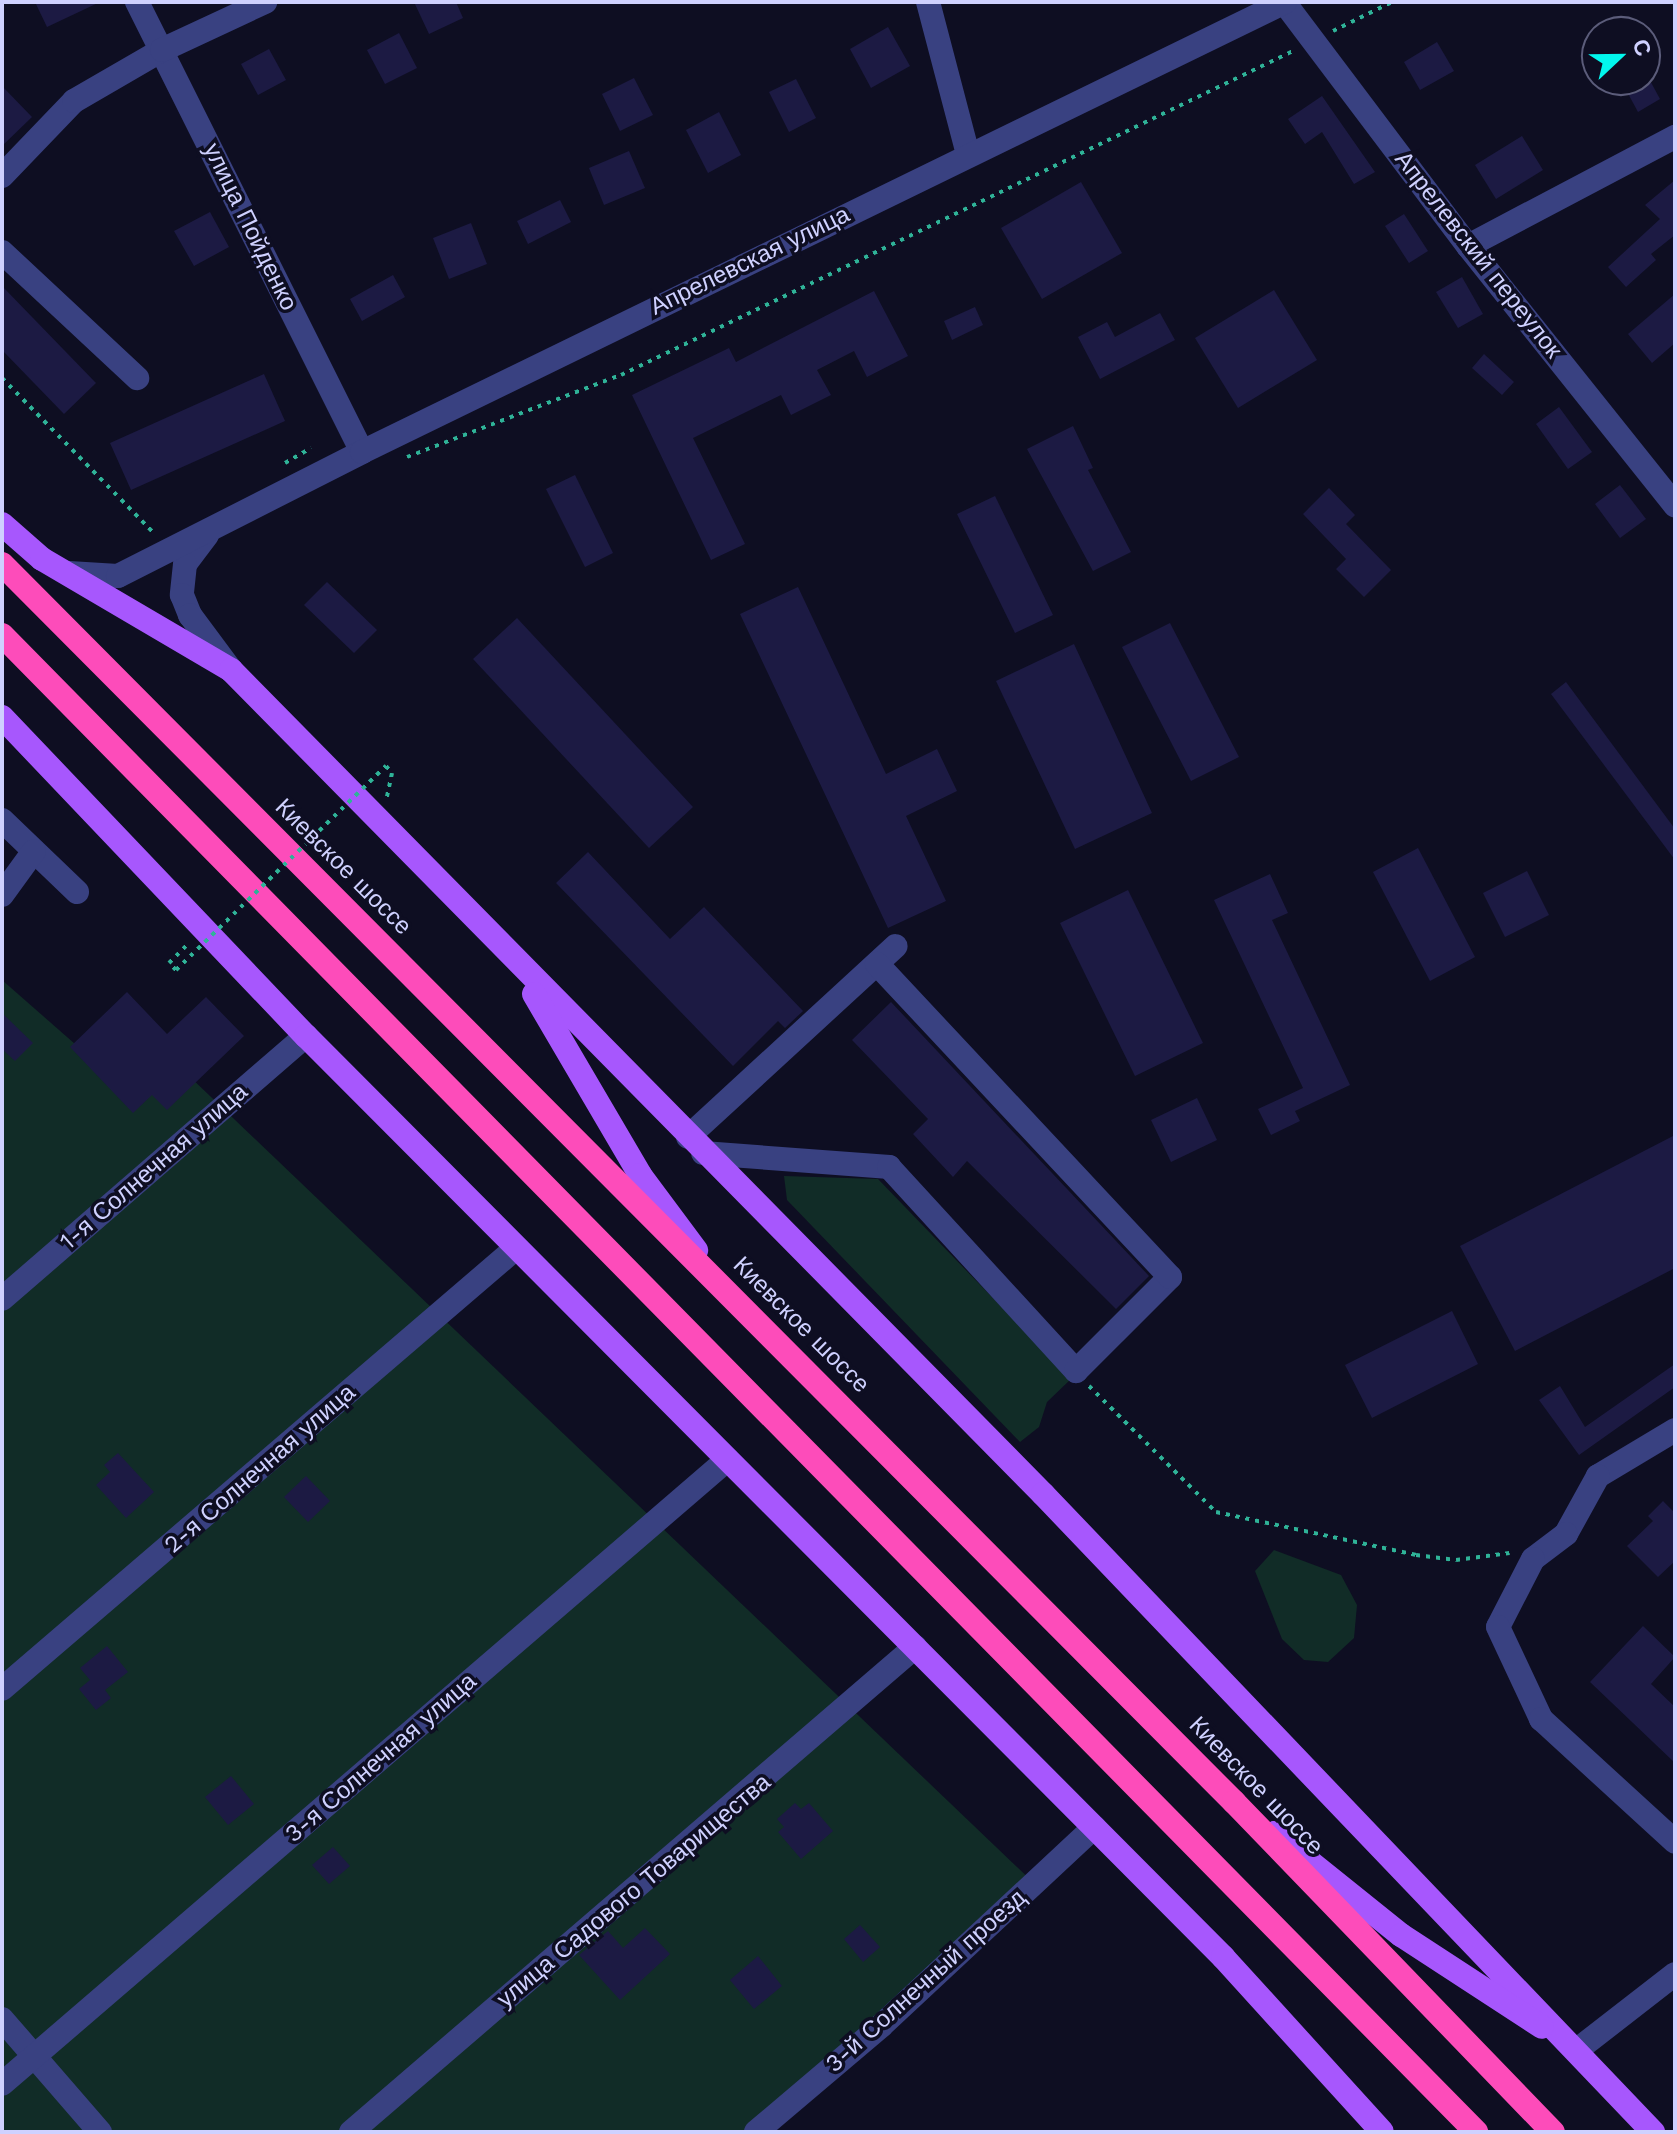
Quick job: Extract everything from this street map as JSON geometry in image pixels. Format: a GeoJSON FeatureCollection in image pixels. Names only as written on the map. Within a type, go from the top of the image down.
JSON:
{"type":"FeatureCollection","features":[{"type":"Feature","properties":{"kind":"highway","name":"Киевское шоссе"},"geometry":{"type":"LineString","coordinates":[[2,564],[1234,1802],[1553,2132]]}},
{"type":"Feature","properties":{"kind":"highway"},"geometry":{"type":"LineString","coordinates":[[2,635],[1476,2132]]}},
{"type":"Feature","properties":{"kind":"main road"},"geometry":{"type":"LineString","coordinates":[[2,524],[59,570],[97,587],[231,670],[1043,1494],[1653,2132]]}},
{"type":"Feature","properties":{"kind":"main road"},"geometry":{"type":"LineString","coordinates":[[2,717],[306,1036],[1280,2016],[1382,2132]]}},
{"type":"Feature","properties":{"kind":"main road"},"geometry":{"type":"LineString","coordinates":[[467,908],[545,1009],[640,1175],[724,1287]]}},
{"type":"Feature","properties":{"kind":"main road"},"geometry":{"type":"LineString","coordinates":[[1234,1802],[1401,1935],[1577,2050]]}},
{"type":"Feature","properties":{"kind":"street","name":"улица Пойденко"},"geometry":{"type":"LineString","coordinates":[[137,2],[362,452]]}},
{"type":"Feature","properties":{"kind":"street"},"geometry":{"type":"LineString","coordinates":[[2,176],[74,101],[162,50],[265,2]]}},
{"type":"Feature","properties":{"kind":"street"},"geometry":{"type":"LineString","coordinates":[[928,2],[968,155]]}},
{"type":"Feature","properties":{"kind":"street","name":"Апрелевская улица"},"geometry":{"type":"LineString","coordinates":[[59,570],[90,578],[118,576],[362,452],[1285,2]]}},
{"type":"Feature","properties":{"kind":"street","name":"Апрелевский переулок"},"geometry":{"type":"LineString","coordinates":[[1285,2],[1468,246],[1675,505]]}},
{"type":"Feature","properties":{"kind":"street"},"geometry":{"type":"LineString","coordinates":[[1468,246],[1675,137]]}},
{"type":"Feature","properties":{"kind":"street"},"geometry":{"type":"LineString","coordinates":[[2,252],[137,378]]}},
{"type":"Feature","properties":{"kind":"street"},"geometry":{"type":"LineString","coordinates":[[217,525],[189,555],[182,595],[190,615],[231,670]]}},
{"type":"Feature","properties":{"kind":"street"},"geometry":{"type":"LineString","coordinates":[[2,820],[77,892]]}},
{"type":"Feature","properties":{"kind":"street"},"geometry":{"type":"LineString","coordinates":[[2,895],[34,851]]}},
{"type":"Feature","properties":{"kind":"street"},"geometry":{"type":"LineString","coordinates":[[696,1145],[896,946]]}},
{"type":"Feature","properties":{"kind":"street"},"geometry":{"type":"LineString","coordinates":[[696,1145],[889,1167],[1076,1371],[1170,1277],[877,964]]}},
{"type":"Feature","properties":{"kind":"street","name":"1-я Солнечная улица"},"geometry":{"type":"LineString","coordinates":[[2,1299],[306,1036]]}},
{"type":"Feature","properties":{"kind":"street","name":"2-я Солнечная улица"},"geometry":{"type":"LineString","coordinates":[[2,1689],[516,1248]]}},
{"type":"Feature","properties":{"kind":"street"},"geometry":{"type":"LineString","coordinates":[[1675,1430],[1598,1476],[1566,1534],[1533,1559],[1498,1627],[1541,1719],[1675,1842]]}},
{"type":"Feature","properties":{"kind":"street","name":"3-я Солнечная улица"},"geometry":{"type":"LineString","coordinates":[[2,2084],[727,1460]]}},
{"type":"Feature","properties":{"kind":"street","name":"улица Садового Товарищества"},"geometry":{"type":"LineString","coordinates":[[351,2132],[915,1647]]}},
{"type":"Feature","properties":{"kind":"street","name":"3-й Солнечный проезд"},"geometry":{"type":"LineString","coordinates":[[756,2132],[882,2025],[1094,1827]]}},
{"type":"Feature","properties":{"kind":"street"},"geometry":{"type":"LineString","coordinates":[[1577,2050],[1675,1974]]}},
{"type":"Feature","properties":{"kind":"street"},"geometry":{"type":"LineString","coordinates":[[2,2019],[100,2132]]}},
{"type":"Feature","properties":{"kind":"path"},"geometry":{"type":"LineString","coordinates":[[395,462],[621,375],[1392,2]]}},
{"type":"Feature","properties":{"kind":"path"},"geometry":{"type":"LineString","coordinates":[[2,378],[158,537],[146,546]]}},
{"type":"Feature","properties":{"kind":"path"},"geometry":{"type":"LineString","coordinates":[[275,469],[311,448]]}},
{"type":"Feature","properties":{"kind":"path"},"geometry":{"type":"LineString","coordinates":[[192,940],[169,963],[176,970],[369,782],[386,766],[392,773],[387,802],[369,782],[358,771]]}},
{"type":"Feature","properties":{"kind":"path"},"geometry":{"type":"LineString","coordinates":[[1076,1371],[1216,1512],[1416,1555],[1487,1559],[1518,1551]]}},
{"type":"Feature","properties":{"kind":"green space"},"geometry":{"type":"Polygon","coordinates":[[[2,980],[83,1051],[187,1074],[1039,1888],[769,2132],[2,2132],[2,980]]]}},
{"type":"Feature","properties":{"kind":"green space"},"geometry":{"type":"Polygon","coordinates":[[[784,1176],[878,1179],[1071,1379],[1047,1402],[1039,1427],[1020,1442],[787,1200],[784,1176]]]}},
{"type":"Feature","properties":{"kind":"green space"},"geometry":{"type":"Polygon","coordinates":[[[1274,1550],[1341,1575],[1357,1605],[1354,1638],[1328,1662],[1304,1660],[1282,1639],[1255,1571],[1274,1550]]]}},
{"type":"Feature","properties":{"kind":"building"},"geometry":{"type":"Polygon","coordinates":[[[35,2],[100,2],[47,27],[35,2]]]}},
{"type":"Feature","properties":{"kind":"building"},"geometry":{"type":"Polygon","coordinates":[[[414,2],[456,2],[463,18],[429,34],[414,2]]]}},
{"type":"Feature","properties":{"kind":"building"},"geometry":{"type":"Polygon","coordinates":[[[888,27],[910,66],[871,88],[850,49],[888,27]]]}},
{"type":"Feature","properties":{"kind":"building"},"geometry":{"type":"Polygon","coordinates":[[[399,33],[417,68],[385,84],[367,50],[399,33]]]}},
{"type":"Feature","properties":{"kind":"building"},"geometry":{"type":"Polygon","coordinates":[[[1437,42],[1454,71],[1420,90],[1404,62],[1437,42]]]}},
{"type":"Feature","properties":{"kind":"building"},"geometry":{"type":"Polygon","coordinates":[[[269,49],[286,80],[258,95],[241,64],[269,49]]]}},
{"type":"Feature","properties":{"kind":"building"},"geometry":{"type":"Polygon","coordinates":[[[634,78],[653,115],[620,131],[602,94],[634,78]]]}},
{"type":"Feature","properties":{"kind":"building"},"geometry":{"type":"Polygon","coordinates":[[[796,79],[816,118],[789,132],[769,92],[796,79]]]}},
{"type":"Feature","properties":{"kind":"building"},"geometry":{"type":"Polygon","coordinates":[[[2,86],[32,117],[2,146],[2,86]]]}},
{"type":"Feature","properties":{"kind":"building"},"geometry":{"type":"Polygon","coordinates":[[[1322,96],[1375,172],[1354,184],[1322,132],[1305,144],[1288,119],[1322,96]]]}},
{"type":"Feature","properties":{"kind":"building"},"geometry":{"type":"Polygon","coordinates":[[[1629,96],[1658,96],[1660,99],[1638,112],[1629,96]]]}},
{"type":"Feature","properties":{"kind":"building"},"geometry":{"type":"Polygon","coordinates":[[[719,112],[741,155],[708,173],[686,130],[719,112]]]}},
{"type":"Feature","properties":{"kind":"building"},"geometry":{"type":"Polygon","coordinates":[[[1522,136],[1543,170],[1496,199],[1475,165],[1522,136]]]}},
{"type":"Feature","properties":{"kind":"building"},"geometry":{"type":"Polygon","coordinates":[[[629,151],[645,188],[604,205],[589,168],[629,151]]]}},
{"type":"Feature","properties":{"kind":"building"},"geometry":{"type":"Polygon","coordinates":[[[1675,180],[1675,235],[1651,254],[1656,260],[1626,287],[1608,267],[1660,219],[1645,205],[1675,180]]]}},
{"type":"Feature","properties":{"kind":"building"},"geometry":{"type":"Polygon","coordinates":[[[1081,182],[1122,253],[1042,299],[1001,228],[1081,182]]]}},
{"type":"Feature","properties":{"kind":"building"},"geometry":{"type":"Polygon","coordinates":[[[560,200],[571,222],[528,244],[517,221],[560,200]]]}},
{"type":"Feature","properties":{"kind":"building"},"geometry":{"type":"Polygon","coordinates":[[[210,212],[229,247],[194,266],[174,231],[210,212]]]}},
{"type":"Feature","properties":{"kind":"building"},"geometry":{"type":"Polygon","coordinates":[[[1404,214],[1428,251],[1409,263],[1385,226],[1404,214]]]}},
{"type":"Feature","properties":{"kind":"building"},"geometry":{"type":"Polygon","coordinates":[[[471,223],[487,264],[449,279],[433,238],[471,223]]]}},
{"type":"Feature","properties":{"kind":"building"},"geometry":{"type":"Polygon","coordinates":[[[393,275],[405,297],[362,321],[350,299],[393,275]]]}},
{"type":"Feature","properties":{"kind":"building"},"geometry":{"type":"Polygon","coordinates":[[[1462,277],[1483,314],[1458,328],[1436,292],[1462,277]]]}},
{"type":"Feature","properties":{"kind":"building"},"geometry":{"type":"Polygon","coordinates":[[[2,286],[96,383],[64,414],[2,350],[2,286]]]}},
{"type":"Feature","properties":{"kind":"building"},"geometry":{"type":"Polygon","coordinates":[[[1274,290],[1317,360],[1238,408],[1195,338],[1274,290]]]}},
{"type":"Feature","properties":{"kind":"building"},"geometry":{"type":"Polygon","coordinates":[[[874,291],[908,356],[867,377],[854,351],[817,370],[831,395],[791,415],[781,395],[693,438],[745,544],[711,560],[632,395],[729,348],[736,362],[874,291]]]}},
{"type":"Feature","properties":{"kind":"building"},"geometry":{"type":"Polygon","coordinates":[[[1675,294],[1675,343],[1652,363],[1628,334],[1675,294]]]}},
{"type":"Feature","properties":{"kind":"building"},"geometry":{"type":"Polygon","coordinates":[[[975,307],[983,325],[952,340],[944,321],[975,307]]]}},
{"type":"Feature","properties":{"kind":"building"},"geometry":{"type":"Polygon","coordinates":[[[1160,313],[1175,340],[1100,379],[1078,337],[1107,322],[1115,337],[1160,313]]]}},
{"type":"Feature","properties":{"kind":"building"},"geometry":{"type":"Polygon","coordinates":[[[1484,354],[1514,382],[1502,395],[1472,368],[1484,354]]]}},
{"type":"Feature","properties":{"kind":"building"},"geometry":{"type":"Polygon","coordinates":[[[264,374],[285,421],[131,490],[110,443],[264,374]]]}},
{"type":"Feature","properties":{"kind":"building"},"geometry":{"type":"Polygon","coordinates":[[[1559,407],[1592,452],[1568,469],[1536,424],[1559,407]]]}},
{"type":"Feature","properties":{"kind":"building"},"geometry":{"type":"Polygon","coordinates":[[[1073,426],[1093,468],[1088,470],[1131,552],[1093,571],[1027,449],[1073,426]]]}},
{"type":"Feature","properties":{"kind":"building"},"geometry":{"type":"Polygon","coordinates":[[[575,475],[613,553],[585,567],[546,489],[575,475]]]}},
{"type":"Feature","properties":{"kind":"building"},"geometry":{"type":"Polygon","coordinates":[[[1620,485],[1646,519],[1620,538],[1595,504],[1620,485]]]}},
{"type":"Feature","properties":{"kind":"building"},"geometry":{"type":"Polygon","coordinates":[[[1329,488],[1355,515],[1346,524],[1391,570],[1364,597],[1336,569],[1346,559],[1303,514],[1329,488]]]}},
{"type":"Feature","properties":{"kind":"building"},"geometry":{"type":"Polygon","coordinates":[[[995,496],[1053,615],[1015,633],[957,514],[995,496]]]}},
{"type":"Feature","properties":{"kind":"building"},"geometry":{"type":"Polygon","coordinates":[[[327,582],[377,630],[354,653],[304,605],[327,582]]]}},
{"type":"Feature","properties":{"kind":"building"},"geometry":{"type":"Polygon","coordinates":[[[798,587],[886,774],[937,749],[957,791],[906,816],[946,901],[888,928],[740,614],[798,587]]]}},
{"type":"Feature","properties":{"kind":"building"},"geometry":{"type":"Polygon","coordinates":[[[517,618],[693,807],[649,848],[473,659],[517,618]]]}},
{"type":"Feature","properties":{"kind":"building"},"geometry":{"type":"Polygon","coordinates":[[[1170,623],[1239,757],[1191,781],[1122,647],[1170,623]]]}},
{"type":"Feature","properties":{"kind":"building"},"geometry":{"type":"Polygon","coordinates":[[[1074,644],[1152,813],[1075,849],[996,681],[1074,644]]]}},
{"type":"Feature","properties":{"kind":"building"},"geometry":{"type":"Polygon","coordinates":[[[1566,682],[1675,829],[1675,860],[1551,694],[1566,682]]]}},
{"type":"Feature","properties":{"kind":"building"},"geometry":{"type":"Polygon","coordinates":[[[1418,848],[1475,957],[1430,981],[1373,872],[1418,848]]]}},
{"type":"Feature","properties":{"kind":"building"},"geometry":{"type":"Polygon","coordinates":[[[588,852],[670,939],[704,907],[803,1011],[785,1028],[778,1021],[733,1066],[556,883],[588,852]]]}},
{"type":"Feature","properties":{"kind":"building"},"geometry":{"type":"Polygon","coordinates":[[[1527,871],[1549,915],[1505,937],[1483,893],[1527,871]]]}},
{"type":"Feature","properties":{"kind":"building"},"geometry":{"type":"Polygon","coordinates":[[[1270,874],[1288,913],[1272,920],[1350,1085],[1295,1111],[1300,1121],[1271,1135],[1258,1109],[1303,1088],[1214,900],[1270,874]]]}},
{"type":"Feature","properties":{"kind":"building"},"geometry":{"type":"Polygon","coordinates":[[[1128,890],[1203,1043],[1135,1076],[1060,923],[1128,890]]]}},
{"type":"Feature","properties":{"kind":"building"},"geometry":{"type":"Polygon","coordinates":[[[127,992],[167,1034],[206,997],[244,1036],[167,1110],[152,1095],[133,1113],[70,1047],[127,992]]]}},
{"type":"Feature","properties":{"kind":"building"},"geometry":{"type":"Polygon","coordinates":[[[891,1002],[1149,1276],[1116,1309],[967,1161],[953,1177],[913,1134],[928,1119],[852,1040],[891,1002]]]}},
{"type":"Feature","properties":{"kind":"building"},"geometry":{"type":"Polygon","coordinates":[[[2,1013],[33,1043],[15,1061],[2,1049],[2,1013]]]}},
{"type":"Feature","properties":{"kind":"building"},"geometry":{"type":"Polygon","coordinates":[[[1197,1098],[1217,1140],[1171,1162],[1151,1120],[1197,1098]]]}},
{"type":"Feature","properties":{"kind":"building"},"geometry":{"type":"Polygon","coordinates":[[[1675,1135],[1675,1268],[1515,1351],[1460,1246],[1675,1135]]]}},
{"type":"Feature","properties":{"kind":"building"},"geometry":{"type":"Polygon","coordinates":[[[1452,1311],[1478,1364],[1372,1418],[1345,1365],[1452,1311]]]}},
{"type":"Feature","properties":{"kind":"building"},"geometry":{"type":"Polygon","coordinates":[[[1675,1364],[1675,1387],[1579,1455],[1539,1400],[1560,1386],[1585,1427],[1675,1364]]]}},
{"type":"Feature","properties":{"kind":"building"},"geometry":{"type":"Polygon","coordinates":[[[118,1453],[154,1492],[126,1518],[96,1485],[110,1472],[104,1465],[118,1453]]]}},
{"type":"Feature","properties":{"kind":"building"},"geometry":{"type":"Polygon","coordinates":[[[306,1476],[330,1501],[308,1522],[284,1497],[306,1476]]]}},
{"type":"Feature","properties":{"kind":"building"},"geometry":{"type":"Polygon","coordinates":[[[1663,1501],[1675,1513],[1675,1561],[1658,1577],[1627,1546],[1653,1521],[1648,1516],[1663,1501]]]}},
{"type":"Feature","properties":{"kind":"building"},"geometry":{"type":"Polygon","coordinates":[[[1643,1626],[1675,1657],[1651,1684],[1675,1707],[1675,1763],[1590,1682],[1643,1626]]]}},
{"type":"Feature","properties":{"kind":"building"},"geometry":{"type":"Polygon","coordinates":[[[107,1646],[128,1672],[105,1690],[111,1698],[96,1710],[79,1689],[90,1680],[80,1668],[107,1646]]]}},
{"type":"Feature","properties":{"kind":"building"},"geometry":{"type":"Polygon","coordinates":[[[231,1776],[254,1804],[228,1825],[205,1797],[231,1776]]]}},
{"type":"Feature","properties":{"kind":"building"},"geometry":{"type":"Polygon","coordinates":[[[795,1803],[801,1809],[809,1803],[833,1831],[801,1859],[778,1832],[784,1827],[777,1819],[795,1803]]]}},
{"type":"Feature","properties":{"kind":"building"},"geometry":{"type":"Polygon","coordinates":[[[333,1847],[350,1866],[329,1884],[312,1865],[333,1847]]]}},
{"type":"Feature","properties":{"kind":"building"},"geometry":{"type":"Polygon","coordinates":[[[860,1925],[880,1947],[863,1962],[844,1939],[860,1925]]]}},
{"type":"Feature","properties":{"kind":"building"},"geometry":{"type":"Polygon","coordinates":[[[645,1928],[670,1954],[620,2000],[579,1955],[608,1931],[623,1948],[645,1928]]]}},
{"type":"Feature","properties":{"kind":"building"},"geometry":{"type":"Polygon","coordinates":[[[758,1956],[782,1986],[754,2009],[730,1980],[758,1956]]]}}]}
